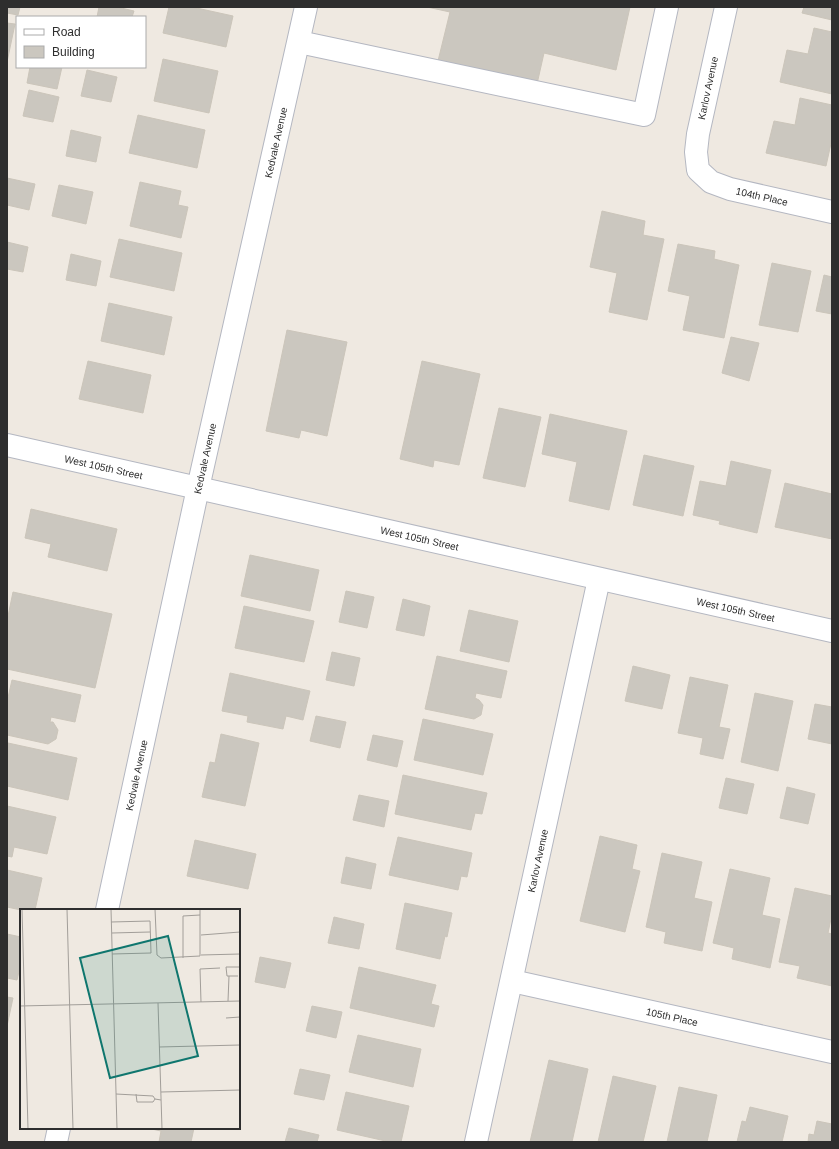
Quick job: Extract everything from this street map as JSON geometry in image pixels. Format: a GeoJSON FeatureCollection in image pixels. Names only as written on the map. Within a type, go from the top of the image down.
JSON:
{"type":"FeatureCollection","features":[{"type":"Feature","properties":{"kind":"street","name":"Kedvale Avenue"},"geometry":{"type":"LineString","coordinates":[[107,909],[198,488],[306,7]]}},
{"type":"Feature","properties":{"kind":"street"},"geometry":{"type":"LineString","coordinates":[[298,42],[644,115],[667,7]]}},
{"type":"Feature","properties":{"kind":"street","name":"Karlov Avenue"},"geometry":{"type":"LineString","coordinates":[[698,170],[696,152],[698,134],[726,7]]}},
{"type":"Feature","properties":{"kind":"street","name":"104th Place"},"geometry":{"type":"LineString","coordinates":[[698,170],[711,182],[730,189],[832,212]]}},
{"type":"Feature","properties":{"kind":"street","name":"West 105th Street"},"geometry":{"type":"LineString","coordinates":[[7,445],[832,631]]}},
{"type":"Feature","properties":{"kind":"street","name":"Karlov Avenue"},"geometry":{"type":"LineString","coordinates":[[476,1142],[599,579]]}},
{"type":"Feature","properties":{"kind":"street","name":"105th Place"},"geometry":{"type":"LineString","coordinates":[[512,981],[832,1052]]}},
{"type":"Feature","properties":{"kind":"street"},"geometry":{"type":"LineString","coordinates":[[56,1142],[59,1129]]}},
{"type":"Feature","properties":{"kind":"building"},"geometry":{"type":"Polygon","coordinates":[[[7,7],[20,7],[18,15],[7,13],[7,7]]]}},
{"type":"Feature","properties":{"kind":"building"},"geometry":{"type":"Polygon","coordinates":[[[99,7],[117,7],[134,11],[132,16],[97,16],[99,7]]]}},
{"type":"Feature","properties":{"kind":"building"},"geometry":{"type":"Polygon","coordinates":[[[169,7],[192,7],[233,16],[226,47],[163,33],[169,7]]]}},
{"type":"Feature","properties":{"kind":"building"},"geometry":{"type":"Polygon","coordinates":[[[427,7],[630,7],[616,70],[544,53],[537,84],[438,61],[450,12],[427,7]]]}},
{"type":"Feature","properties":{"kind":"building"},"geometry":{"type":"Polygon","coordinates":[[[804,7],[832,7],[832,20],[802,13],[804,7]]]}},
{"type":"Feature","properties":{"kind":"building"},"geometry":{"type":"Polygon","coordinates":[[[7,23],[15,24],[7,62],[7,23]]]}},
{"type":"Feature","properties":{"kind":"building"},"geometry":{"type":"Polygon","coordinates":[[[814,28],[832,32],[832,94],[780,82],[787,50],[808,54],[814,28]]]}},
{"type":"Feature","properties":{"kind":"building"},"geometry":{"type":"Polygon","coordinates":[[[163,59],[218,71],[209,113],[154,101],[163,59]]]}},
{"type":"Feature","properties":{"kind":"building"},"geometry":{"type":"Polygon","coordinates":[[[30,68],[62,68],[57,89],[27,83],[30,68]]]}},
{"type":"Feature","properties":{"kind":"building"},"geometry":{"type":"Polygon","coordinates":[[[87,70],[117,77],[111,102],[81,96],[87,70]]]}},
{"type":"Feature","properties":{"kind":"building"},"geometry":{"type":"Polygon","coordinates":[[[29,90],[59,97],[53,122],[23,116],[29,90]]]}},
{"type":"Feature","properties":{"kind":"building"},"geometry":{"type":"Polygon","coordinates":[[[800,98],[832,105],[832,139],[826,166],[766,153],[774,121],[795,125],[800,98]]]}},
{"type":"Feature","properties":{"kind":"building"},"geometry":{"type":"Polygon","coordinates":[[[138,115],[205,130],[197,168],[129,153],[138,115]]]}},
{"type":"Feature","properties":{"kind":"building"},"geometry":{"type":"Polygon","coordinates":[[[71,130],[101,137],[96,162],[66,156],[71,130]]]}},
{"type":"Feature","properties":{"kind":"building"},"geometry":{"type":"Polygon","coordinates":[[[7,178],[35,184],[29,210],[7,205],[7,178]]]}},
{"type":"Feature","properties":{"kind":"building"},"geometry":{"type":"Polygon","coordinates":[[[140,182],[181,191],[178,205],[188,207],[181,238],[130,226],[140,182]]]}},
{"type":"Feature","properties":{"kind":"building"},"geometry":{"type":"Polygon","coordinates":[[[59,185],[93,192],[86,224],[52,216],[59,185]]]}},
{"type":"Feature","properties":{"kind":"building"},"geometry":{"type":"Polygon","coordinates":[[[602,211],[645,221],[643,235],[664,239],[647,320],[609,312],[617,273],[590,267],[602,211]]]}},
{"type":"Feature","properties":{"kind":"building"},"geometry":{"type":"Polygon","coordinates":[[[119,239],[182,253],[174,291],[110,277],[119,239]]]}},
{"type":"Feature","properties":{"kind":"building"},"geometry":{"type":"Polygon","coordinates":[[[7,242],[28,247],[23,272],[7,269],[7,242]]]}},
{"type":"Feature","properties":{"kind":"building"},"geometry":{"type":"Polygon","coordinates":[[[678,244],[715,251],[714,259],[739,265],[724,338],[683,330],[690,296],[668,291],[678,244]]]}},
{"type":"Feature","properties":{"kind":"building"},"geometry":{"type":"Polygon","coordinates":[[[71,254],[101,261],[96,286],[66,280],[71,254]]]}},
{"type":"Feature","properties":{"kind":"building"},"geometry":{"type":"Polygon","coordinates":[[[772,263],[811,271],[798,332],[759,325],[772,263]]]}},
{"type":"Feature","properties":{"kind":"building"},"geometry":{"type":"Polygon","coordinates":[[[824,275],[832,277],[832,314],[816,311],[824,275]]]}},
{"type":"Feature","properties":{"kind":"building"},"geometry":{"type":"Polygon","coordinates":[[[109,303],[172,317],[164,355],[101,341],[109,303]]]}},
{"type":"Feature","properties":{"kind":"building"},"geometry":{"type":"Polygon","coordinates":[[[287,330],[347,342],[327,436],[301,430],[299,438],[266,431],[287,330]]]}},
{"type":"Feature","properties":{"kind":"building"},"geometry":{"type":"Polygon","coordinates":[[[731,337],[759,343],[749,381],[722,373],[731,337]]]}},
{"type":"Feature","properties":{"kind":"building"},"geometry":{"type":"Polygon","coordinates":[[[88,361],[151,375],[143,413],[79,399],[88,361]]]}},
{"type":"Feature","properties":{"kind":"building"},"geometry":{"type":"Polygon","coordinates":[[[422,361],[480,374],[459,465],[434,460],[433,467],[400,459],[422,361]]]}},
{"type":"Feature","properties":{"kind":"building"},"geometry":{"type":"Polygon","coordinates":[[[499,408],[541,417],[525,487],[483,478],[499,408]]]}},
{"type":"Feature","properties":{"kind":"building"},"geometry":{"type":"Polygon","coordinates":[[[550,414],[627,431],[609,510],[569,501],[577,462],[542,454],[550,414]]]}},
{"type":"Feature","properties":{"kind":"building"},"geometry":{"type":"Polygon","coordinates":[[[644,455],[694,466],[683,516],[633,505],[644,455]]]}},
{"type":"Feature","properties":{"kind":"building"},"geometry":{"type":"Polygon","coordinates":[[[731,461],[771,470],[757,533],[719,524],[720,521],[693,515],[700,481],[726,486],[731,461]]]}},
{"type":"Feature","properties":{"kind":"building"},"geometry":{"type":"Polygon","coordinates":[[[785,483],[832,494],[832,539],[775,527],[785,483]]]}},
{"type":"Feature","properties":{"kind":"building"},"geometry":{"type":"Polygon","coordinates":[[[31,509],[117,529],[107,571],[48,557],[51,544],[25,538],[31,509]]]}},
{"type":"Feature","properties":{"kind":"building"},"geometry":{"type":"Polygon","coordinates":[[[250,555],[319,570],[310,611],[241,596],[250,555]]]}},
{"type":"Feature","properties":{"kind":"building"},"geometry":{"type":"Polygon","coordinates":[[[346,591],[374,597],[367,628],[339,622],[346,591]]]}},
{"type":"Feature","properties":{"kind":"building"},"geometry":{"type":"Polygon","coordinates":[[[13,592],[112,614],[95,688],[7,669],[7,621],[13,592]]]}},
{"type":"Feature","properties":{"kind":"building"},"geometry":{"type":"Polygon","coordinates":[[[403,599],[430,606],[424,636],[396,630],[403,599]]]}},
{"type":"Feature","properties":{"kind":"building"},"geometry":{"type":"Polygon","coordinates":[[[244,606],[314,621],[304,662],[235,648],[244,606]]]}},
{"type":"Feature","properties":{"kind":"building"},"geometry":{"type":"Polygon","coordinates":[[[469,610],[518,621],[509,662],[460,651],[469,610]]]}},
{"type":"Feature","properties":{"kind":"building"},"geometry":{"type":"Polygon","coordinates":[[[332,652],[360,658],[354,686],[326,680],[332,652]]]}},
{"type":"Feature","properties":{"kind":"building"},"geometry":{"type":"Polygon","coordinates":[[[437,656],[507,671],[501,698],[476,693],[475,698],[483,705],[481,715],[474,719],[425,709],[437,656]]]}},
{"type":"Feature","properties":{"kind":"building"},"geometry":{"type":"Polygon","coordinates":[[[633,666],[670,675],[662,709],[625,701],[633,666]]]}},
{"type":"Feature","properties":{"kind":"building"},"geometry":{"type":"Polygon","coordinates":[[[230,673],[310,691],[303,720],[286,716],[283,729],[247,722],[248,716],[222,711],[230,673]]]}},
{"type":"Feature","properties":{"kind":"building"},"geometry":{"type":"Polygon","coordinates":[[[690,677],[728,685],[719,727],[730,729],[723,759],[700,754],[703,738],[678,733],[690,677]]]}},
{"type":"Feature","properties":{"kind":"building"},"geometry":{"type":"Polygon","coordinates":[[[12,680],[81,695],[75,722],[51,717],[50,722],[53,722],[58,730],[56,739],[48,744],[7,735],[7,702],[12,680]]]}},
{"type":"Feature","properties":{"kind":"building"},"geometry":{"type":"Polygon","coordinates":[[[755,693],[793,701],[778,771],[741,762],[755,693]]]}},
{"type":"Feature","properties":{"kind":"building"},"geometry":{"type":"Polygon","coordinates":[[[815,704],[832,707],[832,744],[808,739],[815,704]]]}},
{"type":"Feature","properties":{"kind":"building"},"geometry":{"type":"Polygon","coordinates":[[[316,716],[346,722],[340,748],[310,741],[316,716]]]}},
{"type":"Feature","properties":{"kind":"building"},"geometry":{"type":"Polygon","coordinates":[[[423,719],[493,734],[483,775],[414,760],[423,719]]]}},
{"type":"Feature","properties":{"kind":"building"},"geometry":{"type":"Polygon","coordinates":[[[221,734],[259,743],[245,806],[202,797],[210,762],[215,763],[221,734]]]}},
{"type":"Feature","properties":{"kind":"building"},"geometry":{"type":"Polygon","coordinates":[[[373,735],[403,741],[397,767],[367,760],[373,735]]]}},
{"type":"Feature","properties":{"kind":"building"},"geometry":{"type":"Polygon","coordinates":[[[8,743],[77,758],[68,800],[7,786],[8,743]]]}},
{"type":"Feature","properties":{"kind":"building"},"geometry":{"type":"Polygon","coordinates":[[[403,775],[487,793],[482,814],[475,813],[471,830],[395,814],[403,775]]]}},
{"type":"Feature","properties":{"kind":"building"},"geometry":{"type":"Polygon","coordinates":[[[726,778],[754,784],[747,814],[719,808],[726,778]]]}},
{"type":"Feature","properties":{"kind":"building"},"geometry":{"type":"Polygon","coordinates":[[[787,787],[815,794],[808,824],[780,818],[787,787]]]}},
{"type":"Feature","properties":{"kind":"building"},"geometry":{"type":"Polygon","coordinates":[[[359,795],[389,801],[384,827],[353,820],[359,795]]]}},
{"type":"Feature","properties":{"kind":"building"},"geometry":{"type":"Polygon","coordinates":[[[7,806],[56,817],[47,854],[14,847],[12,857],[7,856],[7,806]]]}},
{"type":"Feature","properties":{"kind":"building"},"geometry":{"type":"Polygon","coordinates":[[[600,836],[637,845],[632,869],[640,871],[625,932],[580,921],[600,836]]]}},
{"type":"Feature","properties":{"kind":"building"},"geometry":{"type":"Polygon","coordinates":[[[398,837],[472,853],[467,877],[461,876],[458,890],[389,875],[398,837]]]}},
{"type":"Feature","properties":{"kind":"building"},"geometry":{"type":"Polygon","coordinates":[[[195,840],[256,854],[248,889],[187,876],[195,840]]]}},
{"type":"Feature","properties":{"kind":"building"},"geometry":{"type":"Polygon","coordinates":[[[662,853],[702,862],[694,898],[712,902],[702,951],[664,943],[666,932],[646,927],[662,853]]]}},
{"type":"Feature","properties":{"kind":"building"},"geometry":{"type":"Polygon","coordinates":[[[346,857],[376,864],[371,889],[341,883],[346,857]]]}},
{"type":"Feature","properties":{"kind":"building"},"geometry":{"type":"Polygon","coordinates":[[[730,869],[770,878],[762,915],[780,919],[770,968],[732,959],[734,948],[713,943],[730,869]]]}},
{"type":"Feature","properties":{"kind":"building"},"geometry":{"type":"Polygon","coordinates":[[[7,870],[42,878],[35,909],[20,910],[7,907],[7,870]]]}},
{"type":"Feature","properties":{"kind":"building"},"geometry":{"type":"Polygon","coordinates":[[[795,888],[832,896],[832,914],[828,933],[832,934],[832,986],[797,978],[800,966],[779,962],[795,888]]]}},
{"type":"Feature","properties":{"kind":"building"},"geometry":{"type":"Polygon","coordinates":[[[405,903],[452,913],[447,937],[445,936],[440,959],[396,949],[405,903]]]}},
{"type":"Feature","properties":{"kind":"building"},"geometry":{"type":"Polygon","coordinates":[[[334,917],[364,924],[359,949],[328,943],[334,917]]]}},
{"type":"Feature","properties":{"kind":"building"},"geometry":{"type":"Polygon","coordinates":[[[7,934],[20,937],[20,967],[17,980],[7,978],[7,934]]]}},
{"type":"Feature","properties":{"kind":"building"},"geometry":{"type":"Polygon","coordinates":[[[260,957],[291,963],[285,988],[255,982],[260,957]]]}},
{"type":"Feature","properties":{"kind":"building"},"geometry":{"type":"Polygon","coordinates":[[[359,967],[436,985],[431,1004],[439,1006],[434,1027],[350,1008],[359,967]]]}},
{"type":"Feature","properties":{"kind":"building"},"geometry":{"type":"Polygon","coordinates":[[[7,997],[13,998],[7,1026],[7,997]]]}},
{"type":"Feature","properties":{"kind":"building"},"geometry":{"type":"Polygon","coordinates":[[[312,1006],[342,1012],[336,1038],[306,1031],[312,1006]]]}},
{"type":"Feature","properties":{"kind":"building"},"geometry":{"type":"Polygon","coordinates":[[[358,1035],[421,1049],[413,1087],[349,1072],[358,1035]]]}},
{"type":"Feature","properties":{"kind":"building"},"geometry":{"type":"Polygon","coordinates":[[[549,1060],[588,1069],[572,1142],[530,1142],[549,1060]]]}},
{"type":"Feature","properties":{"kind":"building"},"geometry":{"type":"Polygon","coordinates":[[[300,1069],[330,1075],[324,1100],[294,1094],[300,1069]]]}},
{"type":"Feature","properties":{"kind":"building"},"geometry":{"type":"Polygon","coordinates":[[[613,1076],[656,1086],[643,1142],[598,1142],[613,1076]]]}},
{"type":"Feature","properties":{"kind":"building"},"geometry":{"type":"Polygon","coordinates":[[[679,1087],[717,1095],[707,1142],[667,1142],[679,1087]]]}},
{"type":"Feature","properties":{"kind":"building"},"geometry":{"type":"Polygon","coordinates":[[[346,1092],[409,1106],[401,1142],[390,1142],[337,1130],[346,1092]]]}},
{"type":"Feature","properties":{"kind":"building"},"geometry":{"type":"Polygon","coordinates":[[[750,1107],[788,1116],[782,1142],[737,1142],[742,1121],[746,1122],[750,1107]]]}},
{"type":"Feature","properties":{"kind":"building"},"geometry":{"type":"Polygon","coordinates":[[[817,1121],[832,1124],[832,1142],[808,1142],[809,1134],[814,1135],[817,1121]]]}},
{"type":"Feature","properties":{"kind":"building"},"geometry":{"type":"Polygon","coordinates":[[[289,1128],[319,1135],[317,1142],[285,1142],[289,1128]]]}},
{"type":"Feature","properties":{"kind":"building"},"geometry":{"type":"Polygon","coordinates":[[[152,1129],[194,1129],[191,1142],[159,1142],[161,1131],[152,1129]]]}}]}
